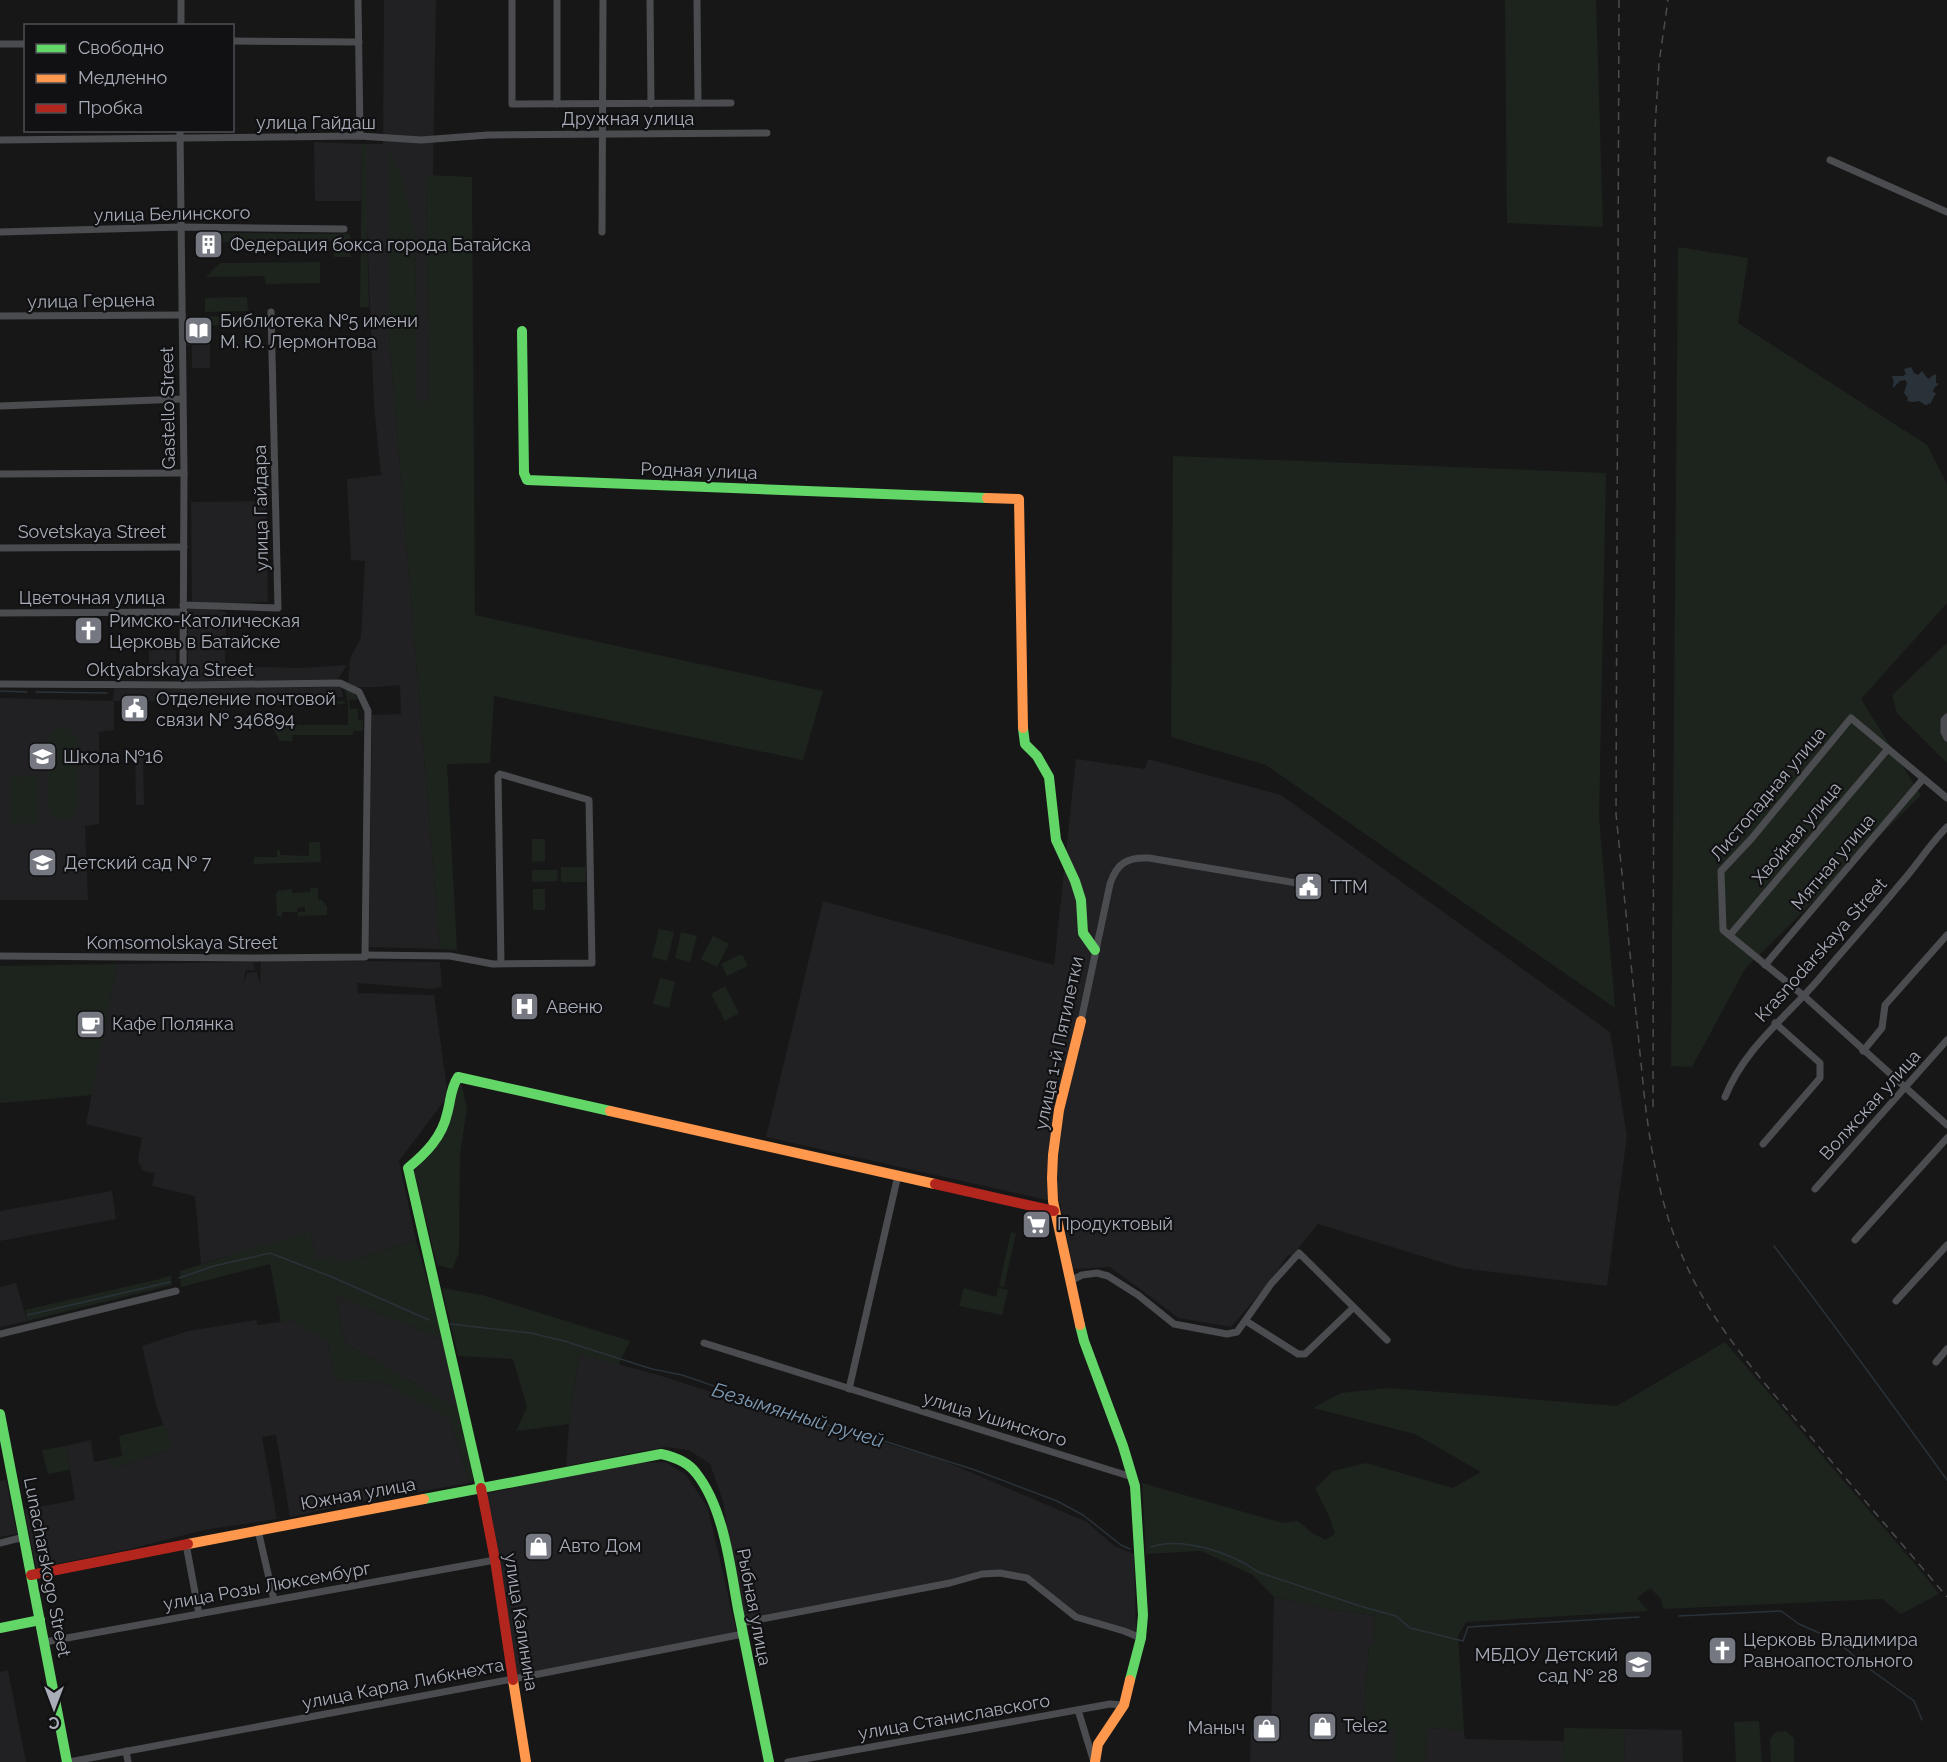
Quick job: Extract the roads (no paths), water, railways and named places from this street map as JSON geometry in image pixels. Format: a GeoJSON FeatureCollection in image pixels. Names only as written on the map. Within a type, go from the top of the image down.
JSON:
{"type":"FeatureCollection","features":[{"type":"Feature","properties":{"kind":"street"},"geometry":{"type":"LineString","coordinates":[[181,0],[181,24]]}},
{"type":"Feature","properties":{"kind":"street"},"geometry":{"type":"LineString","coordinates":[[358,0],[360,136]]}},
{"type":"Feature","properties":{"kind":"street"},"geometry":{"type":"LineString","coordinates":[[512,0],[512,104],[731,103]]}},
{"type":"Feature","properties":{"kind":"street"},"geometry":{"type":"LineString","coordinates":[[557,0],[557,104]]}},
{"type":"Feature","properties":{"kind":"street"},"geometry":{"type":"LineString","coordinates":[[602,232],[603,0]]}},
{"type":"Feature","properties":{"kind":"street"},"geometry":{"type":"LineString","coordinates":[[650,0],[651,104]]}},
{"type":"Feature","properties":{"kind":"street"},"geometry":{"type":"LineString","coordinates":[[697,0],[698,104]]}},
{"type":"Feature","properties":{"kind":"street"},"geometry":{"type":"LineString","coordinates":[[234,41],[359,42]]}},
{"type":"Feature","properties":{"kind":"street"},"geometry":{"type":"LineString","coordinates":[[0,44],[24,44]]}},
{"type":"Feature","properties":{"kind":"street","name":"Gastello Street"},"geometry":{"type":"LineString","coordinates":[[180,132],[184,472],[183,685]]}},
{"type":"Feature","properties":{"kind":"street","name":"Дружная улица"},"geometry":{"type":"LineString","coordinates":[[488,135],[767,133]]}},
{"type":"Feature","properties":{"kind":"street","name":"улица Гайдаш"},"geometry":{"type":"LineString","coordinates":[[0,140],[360,136],[421,140],[488,135]]}},
{"type":"Feature","properties":{"kind":"street"},"geometry":{"type":"LineString","coordinates":[[1830,160],[1947,212]]}},
{"type":"Feature","properties":{"kind":"street","name":"улица Белинского"},"geometry":{"type":"LineString","coordinates":[[0,232],[181,227],[344,229]]}},
{"type":"Feature","properties":{"kind":"street","name":"улица Гайдара"},"geometry":{"type":"LineString","coordinates":[[183,609],[278,608],[271,312]]}},
{"type":"Feature","properties":{"kind":"street","name":"улица Герцена"},"geometry":{"type":"LineString","coordinates":[[0,316],[182,315]]}},
{"type":"Feature","properties":{"kind":"street","name":"Родная улица"},"geometry":{"type":"LineString","coordinates":[[522,331],[524,473],[527,480],[1019,499],[1025,744],[1037,756],[1049,777],[1056,840],[1081,900],[1083,933],[1095,950]]}},
{"type":"Feature","properties":{"kind":"street"},"geometry":{"type":"LineString","coordinates":[[0,406],[182,399]]}},
{"type":"Feature","properties":{"kind":"street"},"geometry":{"type":"LineString","coordinates":[[0,474],[184,472]]}},
{"type":"Feature","properties":{"kind":"street","name":"Sovetskaya Street"},"geometry":{"type":"LineString","coordinates":[[0,548],[184,547]]}},
{"type":"Feature","properties":{"kind":"street","name":"Цветочная улица"},"geometry":{"type":"LineString","coordinates":[[0,613],[183,609]]}},
{"type":"Feature","properties":{"kind":"street","name":"Oktyabrskaya Street"},"geometry":{"type":"LineString","coordinates":[[0,684],[340,683],[359,692],[368,711],[365,956]]}},
{"type":"Feature","properties":{"kind":"street"},"geometry":{"type":"LineString","coordinates":[[1947,717],[1944,720],[1944,732],[1947,738]]}},
{"type":"Feature","properties":{"kind":"street","name":"Листопадная улица"},"geometry":{"type":"LineString","coordinates":[[1730,935],[1723,930],[1720,871],[1752,838],[1851,718],[1887,750]]}},
{"type":"Feature","properties":{"kind":"street"},"geometry":{"type":"LineString","coordinates":[[1887,750],[1947,798]]}},
{"type":"Feature","properties":{"kind":"street","name":"Хвойная улица"},"geometry":{"type":"LineString","coordinates":[[1730,935],[1887,750]]}},
{"type":"Feature","properties":{"kind":"street","name":"Komsomolskaya Street"},"geometry":{"type":"LineString","coordinates":[[0,956],[249,958],[450,956],[493,964],[501,964],[592,963],[589,800],[500,774],[498,776],[501,964]]}},
{"type":"Feature","properties":{"kind":"street","name":"Мятная улица"},"geometry":{"type":"LineString","coordinates":[[1765,965],[1923,779]]}},
{"type":"Feature","properties":{"kind":"street","name":"Krasnodarskaya Street"},"geometry":{"type":"LineString","coordinates":[[1725,1097],[1730,1082],[1751,1052],[1775,1023],[1804,996],[1947,827]]}},
{"type":"Feature","properties":{"kind":"street","name":"улица 1-й Пятилетки"},"geometry":{"type":"LineString","coordinates":[[1094,1762],[1098,1744],[1124,1705],[1141,1638],[1143,1615],[1137,1498],[1123,1446],[1089,1358],[1054,1211],[1052,1180],[1058,1112],[1081,1021],[1110,884],[1114,872],[1120,865],[1137,858],[1149,858],[1308,885]]}},
{"type":"Feature","properties":{"kind":"street"},"geometry":{"type":"LineString","coordinates":[[1730,935],[1804,996],[1947,1125]]}},
{"type":"Feature","properties":{"kind":"street"},"geometry":{"type":"LineString","coordinates":[[1863,1051],[1882,1028],[1885,1005],[1947,935]]}},
{"type":"Feature","properties":{"kind":"street"},"geometry":{"type":"LineString","coordinates":[[1763,1144],[1820,1078],[1820,1063],[1775,1023]]}},
{"type":"Feature","properties":{"kind":"street","name":"Волжская улица"},"geometry":{"type":"LineString","coordinates":[[1815,1189],[1947,1040]]}},
{"type":"Feature","properties":{"kind":"street","name":"улица Калинина"},"geometry":{"type":"LineString","coordinates":[[526,1762],[495,1560],[481,1488],[408,1168],[437,1140],[448,1113],[451,1086],[458,1077],[898,1175]]}},
{"type":"Feature","properties":{"kind":"street"},"geometry":{"type":"LineString","coordinates":[[1855,1240],[1947,1138]]}},
{"type":"Feature","properties":{"kind":"street"},"geometry":{"type":"LineString","coordinates":[[849,1389],[898,1175],[1054,1211]]}},
{"type":"Feature","properties":{"kind":"street"},"geometry":{"type":"LineString","coordinates":[[1896,1301],[1947,1245]]}},
{"type":"Feature","properties":{"kind":"street"},"geometry":{"type":"LineString","coordinates":[[1070,1281],[1082,1275],[1096,1273],[1108,1276],[1138,1295],[1174,1324],[1190,1329],[1227,1334],[1237,1332],[1271,1284],[1299,1253],[1387,1340]]}},
{"type":"Feature","properties":{"kind":"street"},"geometry":{"type":"LineString","coordinates":[[0,1334],[176,1291]]}},
{"type":"Feature","properties":{"kind":"street"},"geometry":{"type":"LineString","coordinates":[[1246,1321],[1298,1354],[1305,1354],[1353,1308]]}},
{"type":"Feature","properties":{"kind":"street","name":"улица Ушинского"},"geometry":{"type":"LineString","coordinates":[[704,1344],[1132,1477]]}},
{"type":"Feature","properties":{"kind":"street"},"geometry":{"type":"LineString","coordinates":[[1936,1362],[1947,1349]]}},
{"type":"Feature","properties":{"kind":"street","name":"Lunacharskogo Street"},"geometry":{"type":"LineString","coordinates":[[0,1414],[68,1762]]}},
{"type":"Feature","properties":{"kind":"street","name":"Южная улица"},"geometry":{"type":"LineString","coordinates":[[31,1575],[651,1455],[671,1455],[689,1465]]}},
{"type":"Feature","properties":{"kind":"street","name":"Рыбная улица"},"geometry":{"type":"LineString","coordinates":[[689,1465],[699,1475],[714,1505],[722,1533],[769,1762]]}},
{"type":"Feature","properties":{"kind":"street"},"geometry":{"type":"LineString","coordinates":[[258,1530],[274,1600]]}},
{"type":"Feature","properties":{"kind":"street"},"geometry":{"type":"LineString","coordinates":[[0,1543],[24,1537]]}},
{"type":"Feature","properties":{"kind":"street"},"geometry":{"type":"LineString","coordinates":[[186,1544],[199,1614]]}},
{"type":"Feature","properties":{"kind":"street","name":"улица Розы Люксембург"},"geometry":{"type":"LineString","coordinates":[[45,1642],[495,1560]]}},
{"type":"Feature","properties":{"kind":"street","name":"улица Карла Либкнехта"},"geometry":{"type":"LineString","coordinates":[[68,1762],[513,1679],[950,1583],[981,1574],[1000,1573],[1027,1578],[1076,1617],[1124,1630],[1141,1638]]}},
{"type":"Feature","properties":{"kind":"street"},"geometry":{"type":"LineString","coordinates":[[0,1628],[40,1620]]}},
{"type":"Feature","properties":{"kind":"street","name":"улица Станиславского"},"geometry":{"type":"LineString","coordinates":[[788,1762],[1110,1704],[1124,1705]]}},
{"type":"Feature","properties":{"kind":"street","name":"улица 1-й Пятилетки"},"geometry":{"type":"LineString","coordinates":[[1078,1710],[1094,1762]]}},
{"type":"Feature","properties":{"kind":"street"},"geometry":{"type":"LineString","coordinates":[[126,1751],[128,1762]]}},
{"type":"Feature","properties":{"kind":"waterway"},"geometry":{"type":"LineString","coordinates":[[0,691],[27,692]]}},
{"type":"Feature","properties":{"kind":"waterway"},"geometry":{"type":"LineString","coordinates":[[36,692],[107,693]]}},
{"type":"Feature","properties":{"kind":"waterway"},"geometry":{"type":"LineString","coordinates":[[1774,1246],[1947,1480]]}},
{"type":"Feature","properties":{"kind":"waterway","name":"Безымянный ручей"},"geometry":{"type":"LineString","coordinates":[[179,1278],[214,1266],[270,1253],[332,1277],[429,1320]]}},
{"type":"Feature","properties":{"kind":"waterway"},"geometry":{"type":"LineString","coordinates":[[28,1315],[170,1282]]}},
{"type":"Feature","properties":{"kind":"waterway","name":"Безымянный ручей"},"geometry":{"type":"LineString","coordinates":[[450,1324],[531,1333],[564,1341],[652,1369],[682,1375],[839,1429],[975,1470],[1057,1501],[1083,1515],[1121,1545],[1130,1549]]}},
{"type":"Feature","properties":{"kind":"waterway"},"geometry":{"type":"LineString","coordinates":[[1151,1547],[1177,1544],[1206,1548],[1235,1559],[1258,1572],[1396,1616],[1410,1628],[1463,1641],[1468,1627],[1639,1617]]}},
{"type":"Feature","properties":{"kind":"waterway"},"geometry":{"type":"LineString","coordinates":[[1679,1616],[1781,1611],[1799,1624],[1835,1640],[1914,1701],[1922,1720]]}},
{"type":"Feature","properties":{"kind":"railway"},"geometry":{"type":"LineString","coordinates":[[1619,0],[1616,814],[1644,1093],[1654,1163],[1665,1208],[1680,1251],[1702,1295],[1729,1337],[1759,1377],[1947,1597]]}},
{"type":"Feature","properties":{"kind":"railway"},"geometry":{"type":"LineString","coordinates":[[1653,1107],[1655,128],[1659,63],[1668,0]]}},
{"type":"Feature","properties":{"kind":"place","name":"Федерация бокса города Батайска"},"geometry":{"type":"Point","coordinates":[209,245]}},
{"type":"Feature","properties":{"kind":"place","name":"Библиотека №5 имени М. Ю. Лермонтова"},"geometry":{"type":"Point","coordinates":[199,331]}},
{"type":"Feature","properties":{"kind":"place","name":"Римско-Католическая Церковь в Батайске"},"geometry":{"type":"Point","coordinates":[88,631]}},
{"type":"Feature","properties":{"kind":"place","name":"Отделение почтовой связи № 346894"},"geometry":{"type":"Point","coordinates":[135,709]}},
{"type":"Feature","properties":{"kind":"place","name":"Школа №16"},"geometry":{"type":"Point","coordinates":[42,757]}},
{"type":"Feature","properties":{"kind":"place","name":"Детский сад № 7"},"geometry":{"type":"Point","coordinates":[43,863]}},
{"type":"Feature","properties":{"kind":"place","name":"ТТМ"},"geometry":{"type":"Point","coordinates":[1309,887]}},
{"type":"Feature","properties":{"kind":"place","name":"Авеню"},"geometry":{"type":"Point","coordinates":[525,1007]}},
{"type":"Feature","properties":{"kind":"place","name":"Кафе Полянка"},"geometry":{"type":"Point","coordinates":[91,1024]}},
{"type":"Feature","properties":{"kind":"place","name":"Продуктовый"},"geometry":{"type":"Point","coordinates":[1036,1224]}},
{"type":"Feature","properties":{"kind":"place","name":"Авто Дом"},"geometry":{"type":"Point","coordinates":[538,1546]}},
{"type":"Feature","properties":{"kind":"place","name":"Церковь Владимира Равноапостольного"},"geometry":{"type":"Point","coordinates":[1722,1650]}},
{"type":"Feature","properties":{"kind":"place","name":"МБДОУ Детский сад № 28"},"geometry":{"type":"Point","coordinates":[1639,1665]}},
{"type":"Feature","properties":{"kind":"place","name":"Tele2"},"geometry":{"type":"Point","coordinates":[1322,1726]}},
{"type":"Feature","properties":{"kind":"place","name":"Маныч"},"geometry":{"type":"Point","coordinates":[1266,1728]}}]}
